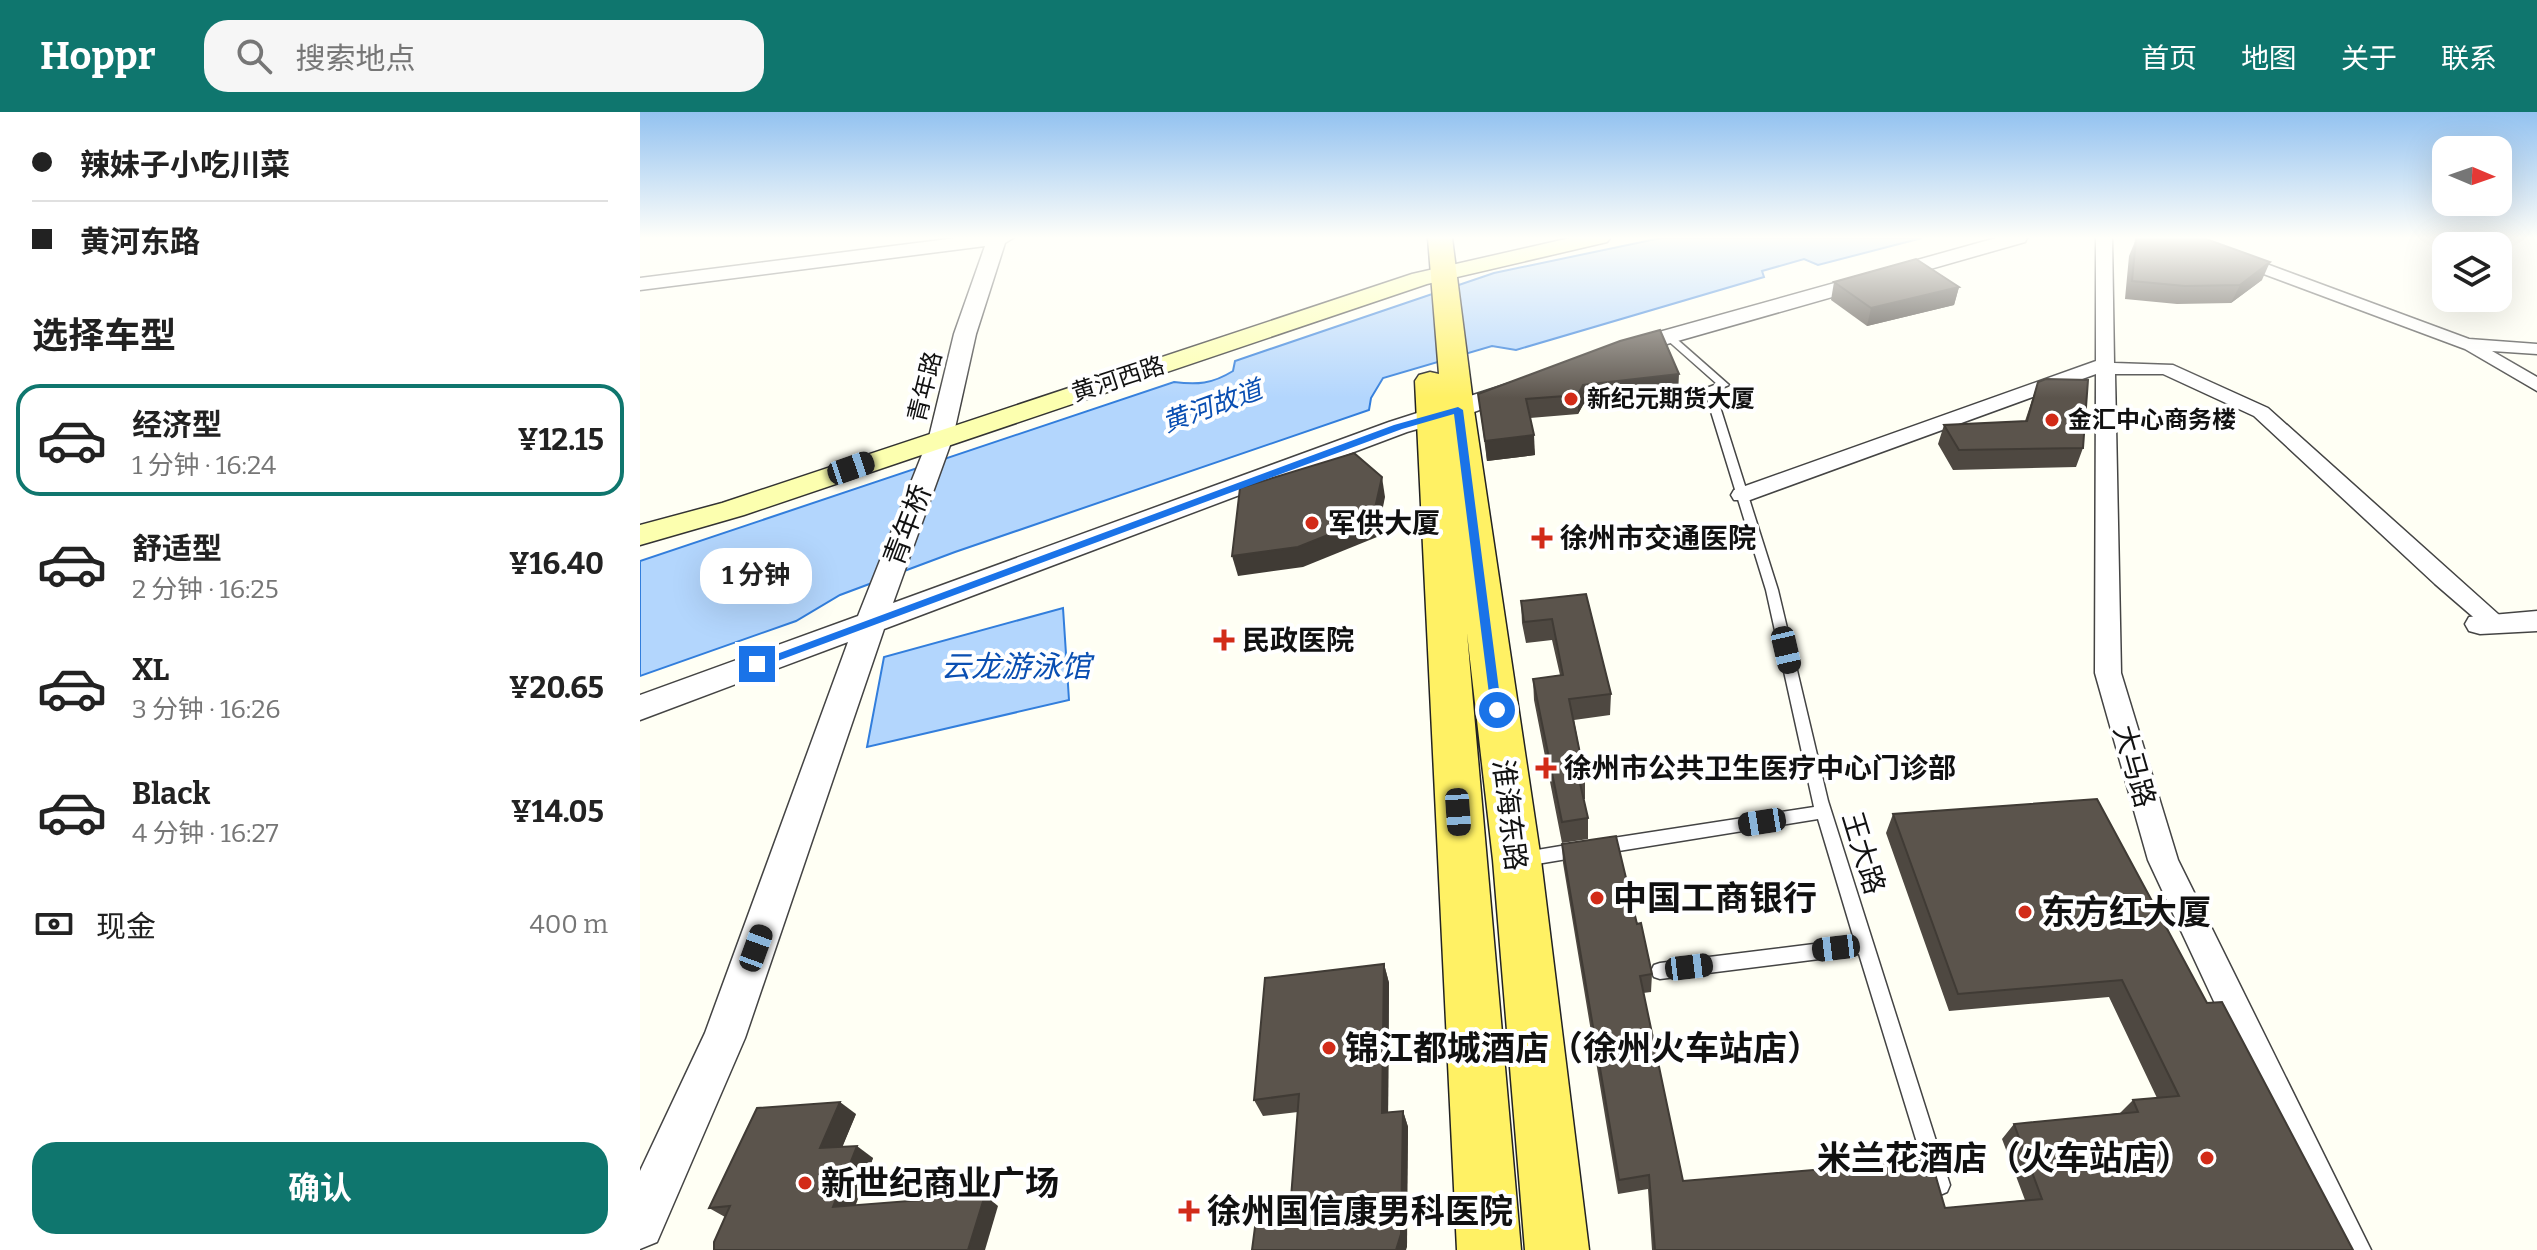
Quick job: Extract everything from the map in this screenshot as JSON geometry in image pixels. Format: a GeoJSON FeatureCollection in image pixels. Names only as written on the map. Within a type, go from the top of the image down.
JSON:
{"type":"FeatureCollection","features":[{"type":"Feature","properties":{"kind":"main road","name":"黄河西路"},"geometry":{"type":"LineString","coordinates":[[640,535],[733,509],[1392,291]]}},
{"type":"Feature","properties":{"kind":"main road","name":"淮海东路"},"geometry":{"type":"LineString","coordinates":[[1433,291],[1444,396],[1489,1250]]}},
{"type":"Feature","properties":{"kind":"main road","name":"淮海东路"},"geometry":{"type":"LineString","coordinates":[[1444,396],[1517,860],[1557,1250]]}},
{"type":"Feature","properties":{"kind":"main road","name":"黄河西路"},"geometry":{"type":"LineString","coordinates":[[640,525],[939,440]]}},
{"type":"Feature","properties":{"kind":"street","name":"青年路"},"geometry":{"type":"LineString","coordinates":[[939,440],[965,334],[979,291]]}},
{"type":"Feature","properties":{"kind":"street"},"geometry":{"type":"LineString","coordinates":[[1597,358],[1828,291]]}},
{"type":"Feature","properties":{"kind":"street","name":"大马路"},"geometry":{"type":"LineString","coordinates":[[2104,291],[2108,673],[2163,860],[2351,1250]]}},
{"type":"Feature","properties":{"kind":"street"},"geometry":{"type":"LineString","coordinates":[[2325,291],[2466,344],[2537,385]]}},
{"type":"Feature","properties":{"kind":"street"},"geometry":{"type":"LineString","coordinates":[[2466,344],[2537,349]]}},
{"type":"Feature","properties":{"kind":"street"},"geometry":{"type":"LineString","coordinates":[[1742,495],[2105,366],[2166,369],[2261,412],[2488,623],[2537,621]]}},
{"type":"Feature","properties":{"kind":"street"},"geometry":{"type":"LineString","coordinates":[[640,708],[877,607],[1398,427],[1444,396],[1541,379]]}},
{"type":"Feature","properties":{"kind":"street","name":"青年桥"},"geometry":{"type":"LineString","coordinates":[[640,1225],[724,1038],[939,440]]}},
{"type":"Feature","properties":{"kind":"lane","name":"王大路"},"geometry":{"type":"LineString","coordinates":[[1668,336],[1724,385],[1709,389],[1772,590],[1823,812],[1940,1185]]}},
{"type":"Feature","properties":{"kind":"lane"},"geometry":{"type":"LineString","coordinates":[[1517,860],[1823,812]]}},
{"type":"Feature","properties":{"kind":"lane"},"geometry":{"type":"LineString","coordinates":[[1660,971],[1865,945]]}},
{"type":"Feature","properties":{"kind":"water","name":"黄河故道"},"geometry":{"type":"Polygon","coordinates":[[[1441,291],[1716,291],[1516,350],[1492,346],[1383,378],[1371,398],[1369,410],[955,552],[840,595],[796,621],[640,676],[640,561],[1174,382],[1211,381],[1233,371],[1235,361],[1441,291]]]}},
{"type":"Feature","properties":{"kind":"water","name":"云龙游泳馆"},"geometry":{"type":"Polygon","coordinates":[[[1063,608],[1069,700],[867,747],[884,657],[1063,608]]]}},
{"type":"Feature","properties":{"kind":"building"},"geometry":{"type":"Polygon","coordinates":[[[1847,291],[1942,291],[1871,308],[1847,291]]]}},
{"type":"Feature","properties":{"kind":"building"},"geometry":{"type":"Polygon","coordinates":[[[1660,330],[1679,374],[1583,385],[1578,395],[1526,399],[1534,435],[1485,441],[1478,394],[1620,341],[1660,330]]]}},
{"type":"Feature","properties":{"kind":"building"},"geometry":{"type":"Polygon","coordinates":[[[2046,379],[2088,380],[2083,448],[1959,450],[1944,425],[2027,421],[2038,382],[2046,379]]]}},
{"type":"Feature","properties":{"kind":"building","name":"军供大厦"},"geometry":{"type":"Polygon","coordinates":[[[1354,453],[1382,477],[1373,517],[1298,547],[1232,556],[1240,488],[1354,453]]]}},
{"type":"Feature","properties":{"kind":"building"},"geometry":{"type":"Polygon","coordinates":[[[1586,594],[1611,694],[1569,699],[1585,778],[1579,779],[1588,818],[1562,822],[1533,679],[1563,675],[1552,619],[1524,622],[1521,601],[1586,594]]]}},
{"type":"Feature","properties":{"kind":"building"},"geometry":{"type":"Polygon","coordinates":[[[2097,799],[2207,1003],[2222,1002],[2353,1250],[1655,1250],[1649,1175],[1619,1180],[1562,844],[1616,836],[1652,974],[1640,976],[1683,1181],[1931,1160],[1945,1208],[2042,1199],[2014,1124],[2138,1112],[2133,1100],[2179,1096],[2122,980],[1958,994],[1893,814],[2097,799]]]}},
{"type":"Feature","properties":{"kind":"building"},"geometry":{"type":"Polygon","coordinates":[[[1384,964],[1382,1113],[1403,1111],[1401,1234],[1396,1250],[1252,1250],[1255,1227],[1291,1198],[1299,1094],[1254,1100],[1265,978],[1384,964]]]}},
{"type":"Feature","properties":{"kind":"building","name":"新世纪商业广场"},"geometry":{"type":"Polygon","coordinates":[[[840,1102],[820,1148],[857,1146],[833,1207],[985,1195],[968,1250],[714,1250],[714,1242],[730,1206],[709,1208],[757,1108],[840,1102]]]}},
{"type":"Feature","properties":{"kind":"place","name":"新纪元期货大厦"},"geometry":{"type":"Point","coordinates":[1571,399]}},
{"type":"Feature","properties":{"kind":"place","name":"金汇中心商务楼"},"geometry":{"type":"Point","coordinates":[2052,420]}},
{"type":"Feature","properties":{"kind":"place","name":"军供大厦"},"geometry":{"type":"Point","coordinates":[1312,523]}},
{"type":"Feature","properties":{"kind":"place","name":"徐州市交通医院"},"geometry":{"type":"Point","coordinates":[1542,538]}},
{"type":"Feature","properties":{"kind":"place","name":"民政医院"},"geometry":{"type":"Point","coordinates":[1224,640]}},
{"type":"Feature","properties":{"kind":"place","name":"徐州市公共卫生医疗中心门诊部"},"geometry":{"type":"Point","coordinates":[1546,768]}},
{"type":"Feature","properties":{"kind":"place","name":"中国工商银行"},"geometry":{"type":"Point","coordinates":[1597,898]}},
{"type":"Feature","properties":{"kind":"place","name":"东方红大厦"},"geometry":{"type":"Point","coordinates":[2025,912]}},
{"type":"Feature","properties":{"kind":"place","name":"锦江都城酒店（徐州火车站店）"},"geometry":{"type":"Point","coordinates":[1329,1048]}},
{"type":"Feature","properties":{"kind":"place","name":"米兰花酒店（火车站店）"},"geometry":{"type":"Point","coordinates":[2207,1158]}},
{"type":"Feature","properties":{"kind":"place","name":"新世纪商业广场"},"geometry":{"type":"Point","coordinates":[805,1183]}},
{"type":"Feature","properties":{"kind":"place","name":"徐州国信康男科医院"},"geometry":{"type":"Point","coordinates":[1189,1211]}},
{"type":"Feature","properties":{"kind":"route"},"geometry":{"type":"LineString","coordinates":[[757,664],[1398,427],[1458,410],[1497,710]]}}]}
